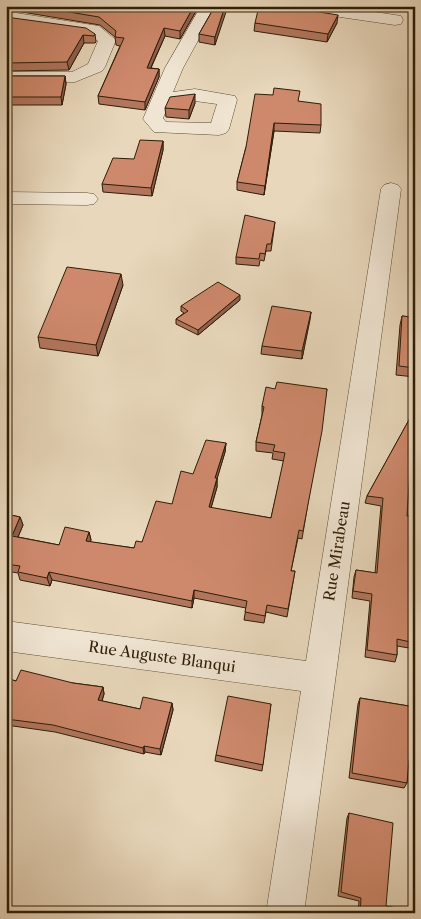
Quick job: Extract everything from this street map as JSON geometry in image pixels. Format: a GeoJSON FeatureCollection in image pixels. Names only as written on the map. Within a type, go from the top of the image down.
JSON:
{"type":"FeatureCollection","features":[{"type":"Feature","properties":{"kind":"street"},"geometry":{"type":"LineString","coordinates":[[161,99],[174,68],[209,6]]}},
{"type":"Feature","properties":{"kind":"street"},"geometry":{"type":"LineString","coordinates":[[299,6],[395,20]]}},
{"type":"Feature","properties":{"kind":"street"},"geometry":{"type":"LineString","coordinates":[[6,18],[10,16],[93,30],[108,40],[96,67],[75,77],[6,77]]}},
{"type":"Feature","properties":{"kind":"street","name":"Rue Mirabeau"},"geometry":{"type":"LineString","coordinates":[[285,913],[391,189]]}},
{"type":"Feature","properties":{"kind":"street"},"geometry":{"type":"LineString","coordinates":[[6,198],[87,199]]}},
{"type":"Feature","properties":{"kind":"street","name":"Rue Auguste Blanqui"},"geometry":{"type":"LineString","coordinates":[[6,636],[318,678]]}},
{"type":"Feature","properties":{"kind":"building"},"geometry":{"type":"Polygon","coordinates":[[[33,6],[194,6],[180,31],[164,28],[147,68],[159,69],[145,102],[98,96],[124,38],[115,37],[116,31],[99,17],[33,6]]]}},
{"type":"Feature","properties":{"kind":"building"},"geometry":{"type":"Polygon","coordinates":[[[215,6],[225,6],[215,37],[199,34],[215,6]]]}},
{"type":"Feature","properties":{"kind":"building"},"geometry":{"type":"Polygon","coordinates":[[[259,6],[296,6],[338,15],[328,34],[255,23],[259,6]]]}},
{"type":"Feature","properties":{"kind":"building"},"geometry":{"type":"Polygon","coordinates":[[[6,17],[86,28],[95,34],[94,36],[83,35],[67,62],[6,63],[6,17]]]}},
{"type":"Feature","properties":{"kind":"building"},"geometry":{"type":"Polygon","coordinates":[[[6,76],[65,76],[61,97],[6,97],[6,76]]]}},
{"type":"Feature","properties":{"kind":"building"},"geometry":{"type":"Polygon","coordinates":[[[274,88],[300,91],[298,101],[321,104],[321,125],[274,123],[265,186],[237,182],[246,147],[255,94],[273,95],[274,88]]]}},
{"type":"Feature","properties":{"kind":"building"},"geometry":{"type":"Polygon","coordinates":[[[195,94],[189,110],[165,108],[170,97],[195,94]]]}},
{"type":"Feature","properties":{"kind":"building"},"geometry":{"type":"Polygon","coordinates":[[[140,140],[163,141],[151,188],[102,184],[113,158],[134,159],[140,140]]]}},
{"type":"Feature","properties":{"kind":"building"},"geometry":{"type":"Polygon","coordinates":[[[245,215],[275,222],[271,244],[267,244],[265,254],[260,253],[259,259],[236,257],[245,215]]]}},
{"type":"Feature","properties":{"kind":"building"},"geometry":{"type":"Polygon","coordinates":[[[67,267],[121,274],[96,345],[38,337],[67,267]]]}},
{"type":"Feature","properties":{"kind":"building"},"geometry":{"type":"Polygon","coordinates":[[[218,282],[240,295],[198,330],[176,319],[188,311],[181,306],[218,282]]]}},
{"type":"Feature","properties":{"kind":"building"},"geometry":{"type":"Polygon","coordinates":[[[413,290],[415,290],[415,368],[399,366],[402,316],[412,317],[413,290]]]}},
{"type":"Feature","properties":{"kind":"building"},"geometry":{"type":"Polygon","coordinates":[[[272,306],[311,312],[302,351],[262,346],[272,306]]]}},
{"type":"Feature","properties":{"kind":"building"},"geometry":{"type":"Polygon","coordinates":[[[277,382],[327,389],[322,431],[303,531],[299,530],[291,571],[295,571],[288,609],[267,605],[265,616],[245,612],[247,601],[194,590],[192,601],[49,572],[47,578],[18,572],[20,566],[6,564],[6,514],[20,517],[12,536],[59,545],[65,527],[89,532],[86,541],[134,548],[136,541],[142,542],[156,501],[172,504],[181,471],[193,474],[206,440],[226,443],[215,478],[217,478],[209,507],[271,518],[285,453],[273,451],[275,445],[256,442],[264,407],[262,406],[266,387],[275,389],[277,382]]]}},
{"type":"Feature","properties":{"kind":"building"},"geometry":{"type":"Polygon","coordinates":[[[415,409],[415,471],[410,469],[407,516],[415,517],[415,643],[397,639],[397,655],[367,650],[372,594],[353,591],[356,570],[377,573],[383,498],[367,496],[415,409]]]}},
{"type":"Feature","properties":{"kind":"building"},"geometry":{"type":"Polygon","coordinates":[[[21,670],[73,683],[103,687],[98,700],[140,709],[143,697],[172,703],[160,749],[144,746],[143,748],[53,725],[6,719],[6,678],[16,681],[21,670]]]}},
{"type":"Feature","properties":{"kind":"building"},"geometry":{"type":"Polygon","coordinates":[[[228,696],[271,704],[263,765],[216,755],[228,696]]]}},
{"type":"Feature","properties":{"kind":"building"},"geometry":{"type":"Polygon","coordinates":[[[360,698],[415,707],[415,761],[409,760],[407,783],[352,773],[360,698]]]}},
{"type":"Feature","properties":{"kind":"building"},"geometry":{"type":"Polygon","coordinates":[[[349,813],[393,823],[386,906],[393,907],[393,913],[360,913],[361,898],[341,892],[349,813]]]}}]}
